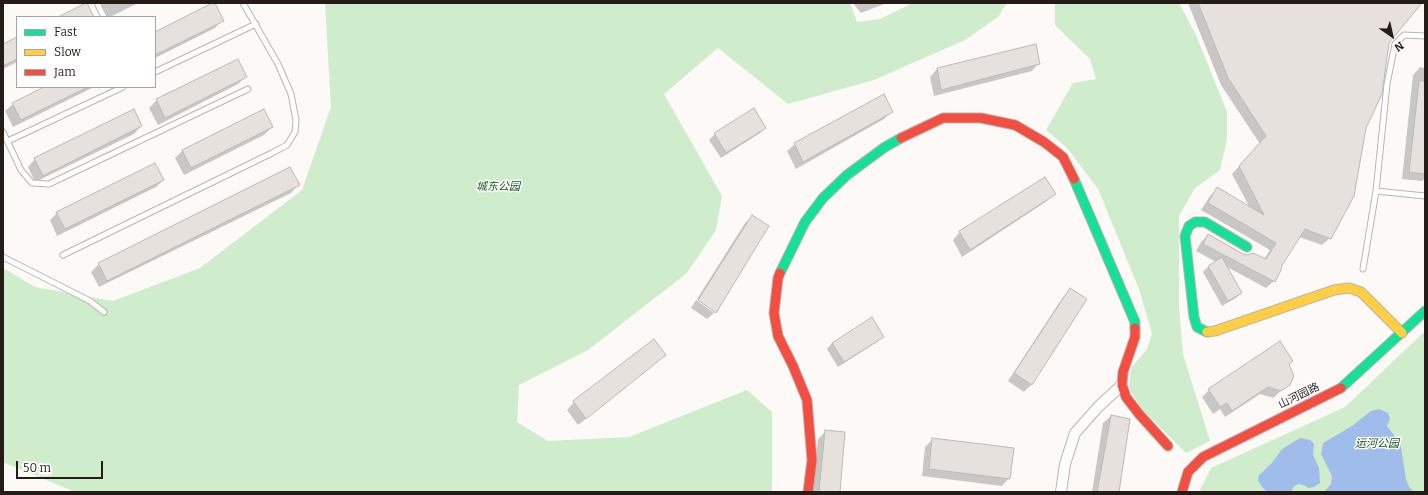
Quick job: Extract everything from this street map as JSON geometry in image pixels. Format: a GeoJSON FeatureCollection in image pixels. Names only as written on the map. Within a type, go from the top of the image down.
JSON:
{"type":"FeatureCollection","features":[{"type":"Feature","properties":{"kind":"street"},"geometry":{"type":"LineString","coordinates":[[808,492],[812,460],[808,400],[778,336],[774,313],[778,278],[805,222],[823,198],[847,175],[885,147],[916,130],[943,118],[981,118],[1015,125],[1044,142],[1063,157],[1080,190],[1135,322],[1135,337],[1123,372],[1122,386],[1126,397],[1139,414],[1168,446]]}},
{"type":"Feature","properties":{"kind":"street"},"geometry":{"type":"LineString","coordinates":[[1247,247],[1205,222],[1195,222],[1189,226],[1186,236],[1194,317],[1197,327],[1205,332],[1215,331],[1334,290],[1349,288],[1361,292],[1402,333]]}},
{"type":"Feature","properties":{"kind":"street","name":"山河园路"},"geometry":{"type":"LineString","coordinates":[[1182,492],[1188,472],[1203,457],[1339,390],[1425,311]]}},
{"type":"Feature","properties":{"kind":"street"},"geometry":{"type":"LineString","coordinates":[[1061,492],[1065,464],[1076,433],[1099,406],[1122,386]]}},
{"type":"Feature","properties":{"kind":"lane"},"geometry":{"type":"LineString","coordinates":[[97,3],[104,16]]}},
{"type":"Feature","properties":{"kind":"lane"},"geometry":{"type":"LineString","coordinates":[[63,255],[287,145],[295,132],[296,120],[291,94],[278,64],[244,3]]}},
{"type":"Feature","properties":{"kind":"lane"},"geometry":{"type":"LineString","coordinates":[[156,72],[256,24]]}},
{"type":"Feature","properties":{"kind":"lane"},"geometry":{"type":"LineString","coordinates":[[1363,269],[1376,191],[1387,84],[1395,44],[1404,35],[1425,36]]}},
{"type":"Feature","properties":{"kind":"lane"},"geometry":{"type":"LineString","coordinates":[[8,141],[121,88]]}},
{"type":"Feature","properties":{"kind":"lane"},"geometry":{"type":"LineString","coordinates":[[3,132],[21,170],[32,183],[49,184],[248,89]]}},
{"type":"Feature","properties":{"kind":"lane"},"geometry":{"type":"LineString","coordinates":[[1376,191],[1425,196]]}},
{"type":"Feature","properties":{"kind":"lane"},"geometry":{"type":"LineString","coordinates":[[3,257],[90,301],[104,312]]}},
{"type":"Feature","properties":{"kind":"green space","name":"城东公园"},"geometry":{"type":"Polygon","coordinates":[[[325,3],[850,3],[857,22],[880,19],[909,5],[910,3],[1007,3],[998,17],[965,40],[874,80],[788,104],[718,48],[664,94],[722,196],[716,230],[687,273],[588,350],[519,385],[517,422],[548,441],[629,437],[747,390],[772,412],[772,492],[75,492],[3,462],[3,268],[35,287],[113,301],[200,268],[302,190],[331,107],[325,3]]]}},
{"type":"Feature","properties":{"kind":"green space"},"geometry":{"type":"Polygon","coordinates":[[[1055,3],[1179,3],[1196,35],[1227,112],[1227,139],[1220,170],[1195,188],[1179,216],[1179,308],[1183,354],[1210,441],[1186,453],[1142,409],[1129,389],[1131,368],[1147,349],[1152,334],[1139,289],[1098,189],[1067,148],[1046,130],[1073,83],[1096,79],[1090,59],[1055,25],[1055,3]]]}},
{"type":"Feature","properties":{"kind":"green space","name":"运河公园"},"geometry":{"type":"Polygon","coordinates":[[[1425,331],[1425,492],[1199,492],[1211,468],[1345,407],[1425,331]]]}},
{"type":"Feature","properties":{"kind":"water"},"geometry":{"type":"Polygon","coordinates":[[[1379,409],[1388,413],[1390,419],[1387,426],[1401,447],[1406,479],[1409,487],[1414,492],[1324,492],[1331,484],[1332,476],[1321,454],[1323,443],[1352,426],[1371,411],[1379,409]]]}},
{"type":"Feature","properties":{"kind":"water"},"geometry":{"type":"Polygon","coordinates":[[[1300,438],[1310,440],[1314,444],[1313,455],[1319,468],[1320,483],[1314,487],[1308,488],[1299,484],[1294,486],[1291,492],[1267,492],[1258,480],[1259,475],[1272,463],[1282,449],[1300,438]]]}},
{"type":"Feature","properties":{"kind":"building"},"geometry":{"type":"Polygon","coordinates":[[[87,3],[94,16],[60,16],[87,3]]]}},
{"type":"Feature","properties":{"kind":"building"},"geometry":{"type":"Polygon","coordinates":[[[212,3],[215,3],[224,21],[156,55],[156,31],[212,3]]]}},
{"type":"Feature","properties":{"kind":"building"},"geometry":{"type":"Polygon","coordinates":[[[1198,3],[1422,3],[1389,43],[1382,94],[1366,128],[1354,196],[1331,239],[1305,229],[1281,267],[1282,268],[1275,282],[1203,244],[1208,234],[1243,254],[1247,255],[1253,253],[1266,259],[1276,243],[1208,203],[1217,187],[1264,215],[1239,166],[1266,136],[1228,78],[1198,3]]]}},
{"type":"Feature","properties":{"kind":"building"},"geometry":{"type":"Polygon","coordinates":[[[16,38],[16,60],[3,66],[3,44],[16,38]]]}},
{"type":"Feature","properties":{"kind":"building"},"geometry":{"type":"Polygon","coordinates":[[[1036,44],[1040,64],[941,90],[937,68],[1036,44]]]}},
{"type":"Feature","properties":{"kind":"building"},"geometry":{"type":"Polygon","coordinates":[[[238,59],[247,77],[165,118],[156,99],[238,59]]]}},
{"type":"Feature","properties":{"kind":"building"},"geometry":{"type":"Polygon","coordinates":[[[1419,81],[1425,81],[1425,174],[1409,172],[1419,81]]]}},
{"type":"Feature","properties":{"kind":"building"},"geometry":{"type":"Polygon","coordinates":[[[42,88],[86,88],[21,120],[12,103],[42,88]]]}},
{"type":"Feature","properties":{"kind":"building"},"geometry":{"type":"Polygon","coordinates":[[[884,94],[893,112],[803,162],[794,143],[884,94]]]}},
{"type":"Feature","properties":{"kind":"building"},"geometry":{"type":"Polygon","coordinates":[[[754,108],[766,128],[726,153],[714,133],[754,108]]]}},
{"type":"Feature","properties":{"kind":"building"},"geometry":{"type":"Polygon","coordinates":[[[134,109],[142,126],[43,176],[34,158],[134,109]]]}},
{"type":"Feature","properties":{"kind":"building"},"geometry":{"type":"Polygon","coordinates":[[[264,109],[273,127],[191,168],[182,150],[264,109]]]}},
{"type":"Feature","properties":{"kind":"building"},"geometry":{"type":"Polygon","coordinates":[[[155,163],[164,180],[65,229],[56,212],[155,163]]]}},
{"type":"Feature","properties":{"kind":"building"},"geometry":{"type":"Polygon","coordinates":[[[290,167],[300,185],[107,281],[98,263],[290,167]]]}},
{"type":"Feature","properties":{"kind":"building"},"geometry":{"type":"Polygon","coordinates":[[[1045,177],[1056,194],[970,250],[959,231],[1045,177]]]}},
{"type":"Feature","properties":{"kind":"building"},"geometry":{"type":"Polygon","coordinates":[[[752,215],[769,226],[716,313],[698,300],[752,215]]]}},
{"type":"Feature","properties":{"kind":"building"},"geometry":{"type":"Polygon","coordinates":[[[1222,257],[1242,293],[1228,301],[1208,266],[1222,257]]]}},
{"type":"Feature","properties":{"kind":"building"},"geometry":{"type":"Polygon","coordinates":[[[1070,288],[1087,299],[1032,385],[1014,373],[1070,288]]]}},
{"type":"Feature","properties":{"kind":"building"},"geometry":{"type":"Polygon","coordinates":[[[872,317],[884,337],[844,362],[832,343],[872,317]]]}},
{"type":"Feature","properties":{"kind":"building"},"geometry":{"type":"Polygon","coordinates":[[[654,339],[666,355],[586,419],[573,401],[654,339]]]}},
{"type":"Feature","properties":{"kind":"building"},"geometry":{"type":"Polygon","coordinates":[[[1280,341],[1293,361],[1289,364],[1294,376],[1290,385],[1281,391],[1268,387],[1232,411],[1227,403],[1220,407],[1208,389],[1280,341]]]}},
{"type":"Feature","properties":{"kind":"building"},"geometry":{"type":"Polygon","coordinates":[[[1111,415],[1130,419],[1119,492],[1097,492],[1111,415]]]}},
{"type":"Feature","properties":{"kind":"building"},"geometry":{"type":"Polygon","coordinates":[[[825,430],[845,432],[840,492],[819,492],[825,430]]]}},
{"type":"Feature","properties":{"kind":"building"},"geometry":{"type":"Polygon","coordinates":[[[932,438],[1014,448],[1010,479],[929,469],[932,438]]]}},
{"type":"Feature","properties":{"kind":"traffic: fast"},"geometry":{"type":"LineString","coordinates":[[780,273],[805,222],[823,198],[847,175],[885,147],[901,138]]}},
{"type":"Feature","properties":{"kind":"traffic: fast"},"geometry":{"type":"LineString","coordinates":[[1074,179],[1135,322],[1135,328]]}},
{"type":"Feature","properties":{"kind":"traffic: fast"},"geometry":{"type":"LineString","coordinates":[[1207,332],[1197,327],[1194,317],[1185,236],[1189,226],[1195,222],[1205,222],[1247,247]]}},
{"type":"Feature","properties":{"kind":"traffic: fast"},"geometry":{"type":"LineString","coordinates":[[1341,388],[1425,311]]}},
{"type":"Feature","properties":{"kind":"traffic: slow"},"geometry":{"type":"LineString","coordinates":[[1207,332],[1215,331],[1334,290],[1349,288],[1361,292],[1402,333]]}},
{"type":"Feature","properties":{"kind":"traffic: jam"},"geometry":{"type":"LineString","coordinates":[[901,138],[943,118],[981,118],[1015,125],[1044,142],[1063,157],[1074,179]]}},
{"type":"Feature","properties":{"kind":"traffic: jam"},"geometry":{"type":"LineString","coordinates":[[780,273],[778,278],[774,313],[778,336],[793,366],[807,400],[812,460],[808,492]]}},
{"type":"Feature","properties":{"kind":"traffic: jam"},"geometry":{"type":"LineString","coordinates":[[1135,328],[1135,337],[1123,372],[1122,385],[1126,397],[1168,446]]}},
{"type":"Feature","properties":{"kind":"traffic: jam"},"geometry":{"type":"LineString","coordinates":[[1182,492],[1188,472],[1203,457],[1341,388]]}}]}
